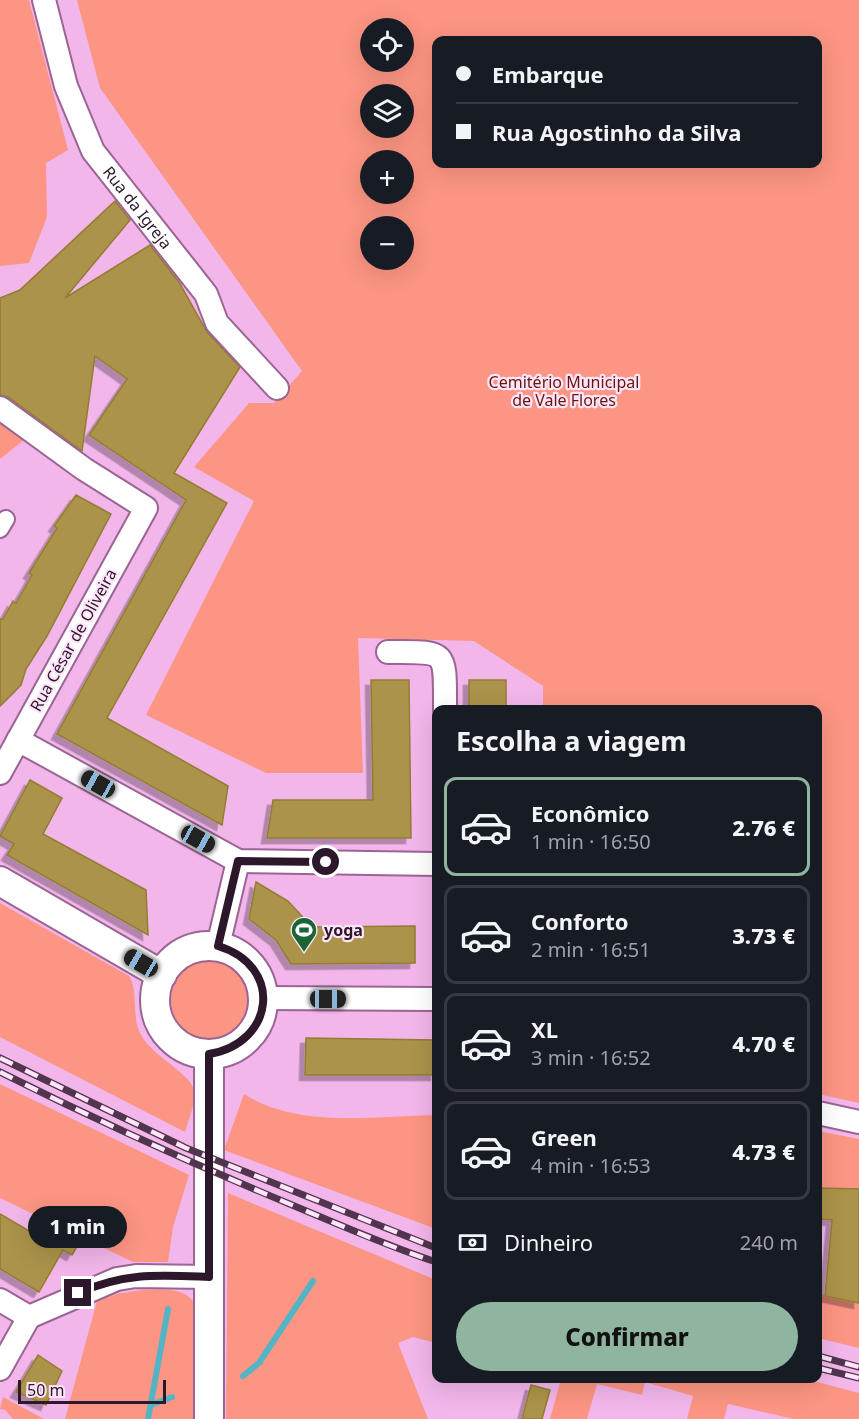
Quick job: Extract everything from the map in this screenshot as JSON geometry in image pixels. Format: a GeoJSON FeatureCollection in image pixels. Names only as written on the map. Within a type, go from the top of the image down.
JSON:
{"type":"FeatureCollection","features":[{"type":"Feature","properties":{"kind":"street","name":"Rua da Igreja"},"geometry":{"type":"LineString","coordinates":[[44,0],[66,86],[93,151],[207,294],[217,322],[277,388]]}},
{"type":"Feature","properties":{"kind":"street","name":"Rua César de Oliveira"},"geometry":{"type":"LineString","coordinates":[[0,408],[84,469],[146,508],[0,772]]}},
{"type":"Feature","properties":{"kind":"street"},"geometry":{"type":"LineString","coordinates":[[388,652],[433,652],[442,659],[445,672],[445,705]]}},
{"type":"Feature","properties":{"kind":"street"},"geometry":{"type":"LineString","coordinates":[[18,740],[238,861],[432,864]]}},
{"type":"Feature","properties":{"kind":"street"},"geometry":{"type":"LineString","coordinates":[[218,946],[238,861]]}},
{"type":"Feature","properties":{"kind":"street"},"geometry":{"type":"LineString","coordinates":[[0,881],[162,975]]}},
{"type":"Feature","properties":{"kind":"street"},"geometry":{"type":"LineString","coordinates":[[218,946],[241,956],[250,964],[262,986],[264,998],[261,1015],[254,1030],[242,1043],[226,1051],[209,1054],[183,1047],[163,1028],[155,1002],[162,975],[176,957],[196,947],[218,946]]}},
{"type":"Feature","properties":{"kind":"street"},"geometry":{"type":"LineString","coordinates":[[264,998],[432,999]]}},
{"type":"Feature","properties":{"kind":"street"},"geometry":{"type":"LineString","coordinates":[[209,1054],[209,1419]]}},
{"type":"Feature","properties":{"kind":"street"},"geometry":{"type":"LineString","coordinates":[[822,1114],[859,1122]]}},
{"type":"Feature","properties":{"kind":"street"},"geometry":{"type":"LineString","coordinates":[[0,1368],[29,1317],[117,1278],[209,1277]]}},
{"type":"Feature","properties":{"kind":"street"},"geometry":{"type":"LineString","coordinates":[[0,1300],[29,1317]]}},
{"type":"Feature","properties":{"kind":"green space"},"geometry":{"type":"Polygon","coordinates":[[[0,0],[29,0],[68,150],[46,163],[47,217],[29,263],[0,266],[0,0]]]}},
{"type":"Feature","properties":{"kind":"green space","name":"Cemitério Municipal de Vale Flores"},"geometry":{"type":"Polygon","coordinates":[[[77,0],[859,0],[859,1103],[822,1095],[822,705],[543,705],[543,686],[474,641],[358,638],[363,773],[266,773],[146,715],[254,501],[194,467],[249,403],[274,403],[302,371],[100,88],[77,0]]]}},
{"type":"Feature","properties":{"kind":"green space"},"geometry":{"type":"Polygon","coordinates":[[[0,423],[24,440],[0,459],[0,423]]]}},
{"type":"Feature","properties":{"kind":"green space"},"geometry":{"type":"Polygon","coordinates":[[[0,903],[129,976],[132,982],[139,1031],[153,1050],[181,1073],[193,1088],[195,1096],[185,1132],[0,1037],[0,903]]]}},
{"type":"Feature","properties":{"kind":"green space"},"geometry":{"type":"Polygon","coordinates":[[[210,961],[225,964],[238,972],[246,985],[249,1000],[246,1015],[238,1028],[225,1036],[210,1039],[195,1036],[182,1028],[174,1015],[171,1000],[174,985],[182,972],[195,964],[210,961]]]}},
{"type":"Feature","properties":{"kind":"green space"},"geometry":{"type":"Polygon","coordinates":[[[0,1084],[189,1175],[173,1227],[168,1262],[133,1262],[0,1198],[0,1084]]]}},
{"type":"Feature","properties":{"kind":"green space"},"geometry":{"type":"Polygon","coordinates":[[[244,1094],[265,1105],[312,1116],[363,1118],[432,1115],[432,1228],[224,1150],[244,1094]]]}},
{"type":"Feature","properties":{"kind":"green space"},"geometry":{"type":"Polygon","coordinates":[[[822,1132],[859,1139],[859,1189],[822,1188],[822,1132]]]}},
{"type":"Feature","properties":{"kind":"green space"},"geometry":{"type":"Polygon","coordinates":[[[228,1193],[432,1278],[432,1342],[413,1337],[398,1343],[428,1419],[226,1419],[228,1193]]]}},
{"type":"Feature","properties":{"kind":"green space"},"geometry":{"type":"Polygon","coordinates":[[[141,1290],[176,1291],[193,1301],[194,1419],[65,1419],[97,1301],[117,1294],[141,1290]]]}},
{"type":"Feature","properties":{"kind":"green space"},"geometry":{"type":"Polygon","coordinates":[[[822,1295],[859,1303],[859,1348],[822,1339],[822,1295]]]}},
{"type":"Feature","properties":{"kind":"green space"},"geometry":{"type":"Polygon","coordinates":[[[560,1383],[645,1383],[642,1395],[597,1384],[587,1419],[550,1419],[560,1383]]]}},
{"type":"Feature","properties":{"kind":"green space"},"geometry":{"type":"Polygon","coordinates":[[[648,1383],[821,1383],[859,1393],[859,1419],[794,1419],[728,1404],[724,1419],[687,1419],[693,1396],[648,1383]]]}},
{"type":"Feature","properties":{"kind":"green space"},"geometry":{"type":"Polygon","coordinates":[[[3,1397],[44,1419],[13,1419],[5,1410],[0,1409],[3,1397]]]}},
{"type":"Feature","properties":{"kind":"building"},"geometry":{"type":"Polygon","coordinates":[[[115,201],[130,220],[65,298],[150,245],[179,282],[207,332],[240,367],[174,473],[227,503],[107,718],[228,786],[222,825],[57,734],[186,500],[89,435],[127,379],[95,356],[82,451],[8,397],[0,395],[0,298],[20,290],[115,201]]]}},
{"type":"Feature","properties":{"kind":"building"},"geometry":{"type":"Polygon","coordinates":[[[76,495],[111,514],[47,636],[26,669],[21,685],[0,706],[0,619],[3,619],[13,601],[16,603],[32,575],[29,573],[57,528],[54,526],[76,495]]]}},
{"type":"Feature","properties":{"kind":"building"},"geometry":{"type":"Polygon","coordinates":[[[371,680],[409,680],[411,838],[267,838],[273,800],[373,800],[371,680]]]}},
{"type":"Feature","properties":{"kind":"building"},"geometry":{"type":"Polygon","coordinates":[[[469,680],[506,680],[506,705],[469,705],[469,680]]]}},
{"type":"Feature","properties":{"kind":"building"},"geometry":{"type":"Polygon","coordinates":[[[30,780],[62,798],[43,834],[146,890],[148,935],[7,855],[14,844],[0,836],[30,780]]]}},
{"type":"Feature","properties":{"kind":"building"},"geometry":{"type":"Polygon","coordinates":[[[256,882],[288,901],[312,927],[415,926],[415,963],[291,964],[276,940],[249,919],[256,882]]]}},
{"type":"Feature","properties":{"kind":"building"},"geometry":{"type":"Polygon","coordinates":[[[306,1038],[432,1040],[432,1075],[305,1075],[306,1038]]]}},
{"type":"Feature","properties":{"kind":"building"},"geometry":{"type":"Polygon","coordinates":[[[822,1188],[859,1189],[859,1303],[825,1296],[832,1220],[822,1219],[822,1188]]]}},
{"type":"Feature","properties":{"kind":"building"},"geometry":{"type":"Polygon","coordinates":[[[0,1214],[53,1245],[62,1229],[82,1238],[72,1255],[63,1250],[39,1292],[0,1269],[0,1214]]]}},
{"type":"Feature","properties":{"kind":"building"},"geometry":{"type":"Polygon","coordinates":[[[38,1355],[62,1371],[46,1405],[16,1392],[38,1355]]]}},
{"type":"Feature","properties":{"kind":"building"},"geometry":{"type":"Polygon","coordinates":[[[531,1385],[550,1390],[542,1419],[522,1419],[531,1385]]]}},
{"type":"Feature","properties":{"kind":"waterway"},"geometry":{"type":"LineString","coordinates":[[243,1376],[259,1363],[313,1281]]}},
{"type":"Feature","properties":{"kind":"waterway"},"geometry":{"type":"LineString","coordinates":[[148,1419],[168,1309]]}},
{"type":"Feature","properties":{"kind":"waterway"},"geometry":{"type":"LineString","coordinates":[[151,1405],[172,1397]]}},
{"type":"Feature","properties":{"kind":"railway"},"geometry":{"type":"LineString","coordinates":[[0,1058],[186,1148],[432,1246]]}},
{"type":"Feature","properties":{"kind":"railway"},"geometry":{"type":"LineString","coordinates":[[0,1072],[218,1174],[364,1235],[432,1261]]}},
{"type":"Feature","properties":{"kind":"railway"},"geometry":{"type":"LineString","coordinates":[[822,1357],[859,1367]]}},
{"type":"Feature","properties":{"kind":"railway"},"geometry":{"type":"LineString","coordinates":[[822,1369],[859,1378]]}},
{"type":"Feature","properties":{"kind":"place","name":"yoga"},"geometry":{"type":"Point","coordinates":[304,953]}},
{"type":"Feature","properties":{"kind":"route"},"geometry":{"type":"LineString","coordinates":[[78,1293],[117,1278],[209,1277],[209,1054],[226,1051],[242,1043],[254,1030],[261,1015],[264,998],[262,986],[250,964],[241,956],[218,946],[238,861],[326,862]]}}]}
